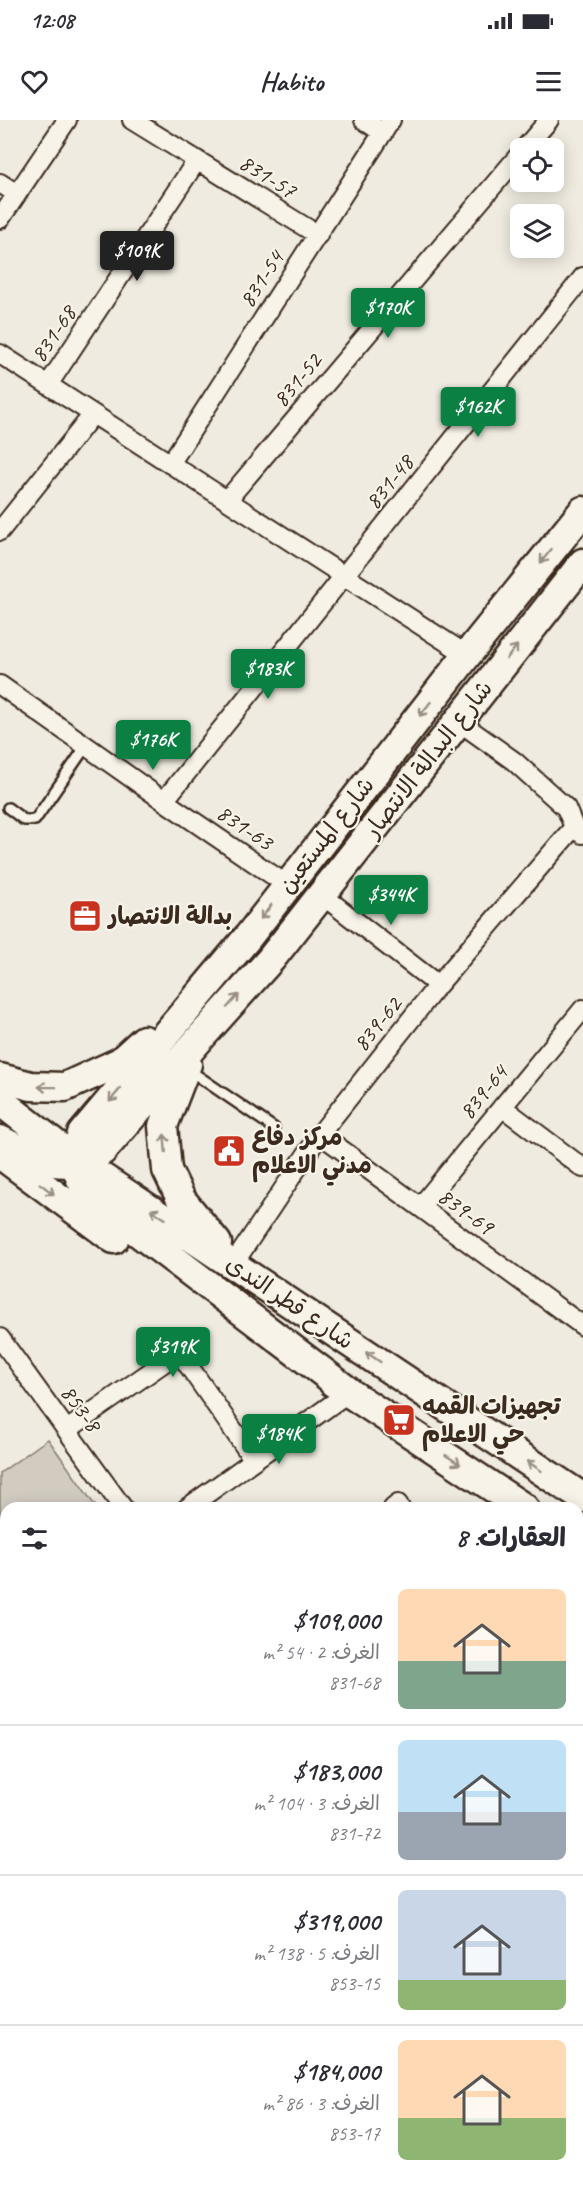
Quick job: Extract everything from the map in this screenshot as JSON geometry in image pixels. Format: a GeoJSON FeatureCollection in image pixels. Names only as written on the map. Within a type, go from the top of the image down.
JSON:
{"type":"FeatureCollection","features":[{"type":"Feature","properties":{"kind":"main road","name":"شارع المستعين"},"geometry":{"type":"LineString","coordinates":[[77,1161],[82,1134],[248,937],[467,655],[583,511]]}},
{"type":"Feature","properties":{"kind":"main road","name":"شارع البدالة الانتصار"},"geometry":{"type":"LineString","coordinates":[[77,1161],[90,1158],[102,1151],[271,959],[583,563]]}},
{"type":"Feature","properties":{"kind":"main road"},"geometry":{"type":"LineString","coordinates":[[248,937],[271,959]]}},
{"type":"Feature","properties":{"kind":"main road"},"geometry":{"type":"LineString","coordinates":[[0,1078],[31,1086],[65,1087],[120,1062],[214,976]]}},
{"type":"Feature","properties":{"kind":"main road"},"geometry":{"type":"LineString","coordinates":[[202,1036],[186,1067],[163,1126],[167,1170],[181,1199],[234,1263]]}},
{"type":"Feature","properties":{"kind":"main road","name":"شارع قطر الندى"},"geometry":{"type":"LineString","coordinates":[[0,1101],[77,1161],[234,1263],[583,1498]]}},
{"type":"Feature","properties":{"kind":"main road"},"geometry":{"type":"LineString","coordinates":[[0,1140],[41,1161],[60,1163],[77,1161],[77,1175],[93,1198],[349,1392]]}},
{"type":"Feature","properties":{"kind":"main road","name":"شارع قطر الندى"},"geometry":{"type":"LineString","coordinates":[[0,1154],[154,1269],[349,1392],[515,1502]]}},
{"type":"Feature","properties":{"kind":"street"},"geometry":{"type":"LineString","coordinates":[[0,219],[67,120]]}},
{"type":"Feature","properties":{"kind":"street","name":"831-57"},"geometry":{"type":"LineString","coordinates":[[132,120],[318,235]]}},
{"type":"Feature","properties":{"kind":"street"},"geometry":{"type":"LineString","coordinates":[[364,120],[387,126]]}},
{"type":"Feature","properties":{"kind":"street"},"geometry":{"type":"LineString","coordinates":[[534,138],[549,120]]}},
{"type":"Feature","properties":{"kind":"street","name":"831-54"},"geometry":{"type":"LineString","coordinates":[[170,464],[387,126]]}},
{"type":"Feature","properties":{"kind":"street","name":"831-68"},"geometry":{"type":"LineString","coordinates":[[48,385],[197,160]]}},
{"type":"Feature","properties":{"kind":"street","name":"831-52"},"geometry":{"type":"LineString","coordinates":[[227,500],[510,166]]}},
{"type":"Feature","properties":{"kind":"street"},"geometry":{"type":"LineString","coordinates":[[0,183],[17,194]]}},
{"type":"Feature","properties":{"kind":"street","name":"831-48"},"geometry":{"type":"LineString","coordinates":[[164,801],[583,277]]}},
{"type":"Feature","properties":{"kind":"street"},"geometry":{"type":"LineString","coordinates":[[2,357],[467,655]]}},
{"type":"Feature","properties":{"kind":"street"},"geometry":{"type":"LineString","coordinates":[[0,531],[93,414]]}},
{"type":"Feature","properties":{"kind":"street","name":"831-63"},"geometry":{"type":"LineString","coordinates":[[0,685],[287,885]]}},
{"type":"Feature","properties":{"kind":"street"},"geometry":{"type":"LineString","coordinates":[[458,721],[514,761],[566,808],[578,831]]}},
{"type":"Feature","properties":{"kind":"street","name":"839-62"},"geometry":{"type":"LineString","coordinates":[[234,1263],[320,1134],[438,985],[578,831]]}},
{"type":"Feature","properties":{"kind":"street"},"geometry":{"type":"LineString","coordinates":[[322,895],[438,985]]}},
{"type":"Feature","properties":{"kind":"street","name":"839-64"},"geometry":{"type":"LineString","coordinates":[[420,1207],[583,1008]]}},
{"type":"Feature","properties":{"kind":"street"},"geometry":{"type":"LineString","coordinates":[[502,1107],[583,1168]]}},
{"type":"Feature","properties":{"kind":"street","name":"839-69"},"geometry":{"type":"LineString","coordinates":[[320,1134],[583,1326]]}},
{"type":"Feature","properties":{"kind":"street","name":"853-8"},"geometry":{"type":"LineString","coordinates":[[0,1338],[119,1502]]}},
{"type":"Feature","properties":{"kind":"street"},"geometry":{"type":"LineString","coordinates":[[67,1430],[179,1352],[254,1460]]}},
{"type":"Feature","properties":{"kind":"street"},"geometry":{"type":"LineString","coordinates":[[195,1502],[349,1392]]}},
{"type":"Feature","properties":{"kind":"lane"},"geometry":{"type":"LineString","coordinates":[[8,808],[24,820],[35,820],[86,746]]}},
{"type":"Feature","properties":{"kind":"lane"},"geometry":{"type":"LineString","coordinates":[[186,1067],[274,1128]]}},
{"type":"Feature","properties":{"kind":"shaded area"},"geometry":{"type":"Polygon","coordinates":[[[48,1439],[92,1502],[0,1502],[0,1473],[48,1439]]]}},
{"type":"Feature","properties":{"kind":"place","name":"بدالة الانتصار"},"geometry":{"type":"Point","coordinates":[85,916]}},
{"type":"Feature","properties":{"kind":"place","name":"مركز دفاع مدني الاعلام"},"geometry":{"type":"Point","coordinates":[229,1151]}},
{"type":"Feature","properties":{"kind":"place","name":"تجهيزات القمه حي الاعلام"},"geometry":{"type":"Point","coordinates":[399,1420]}}]}
